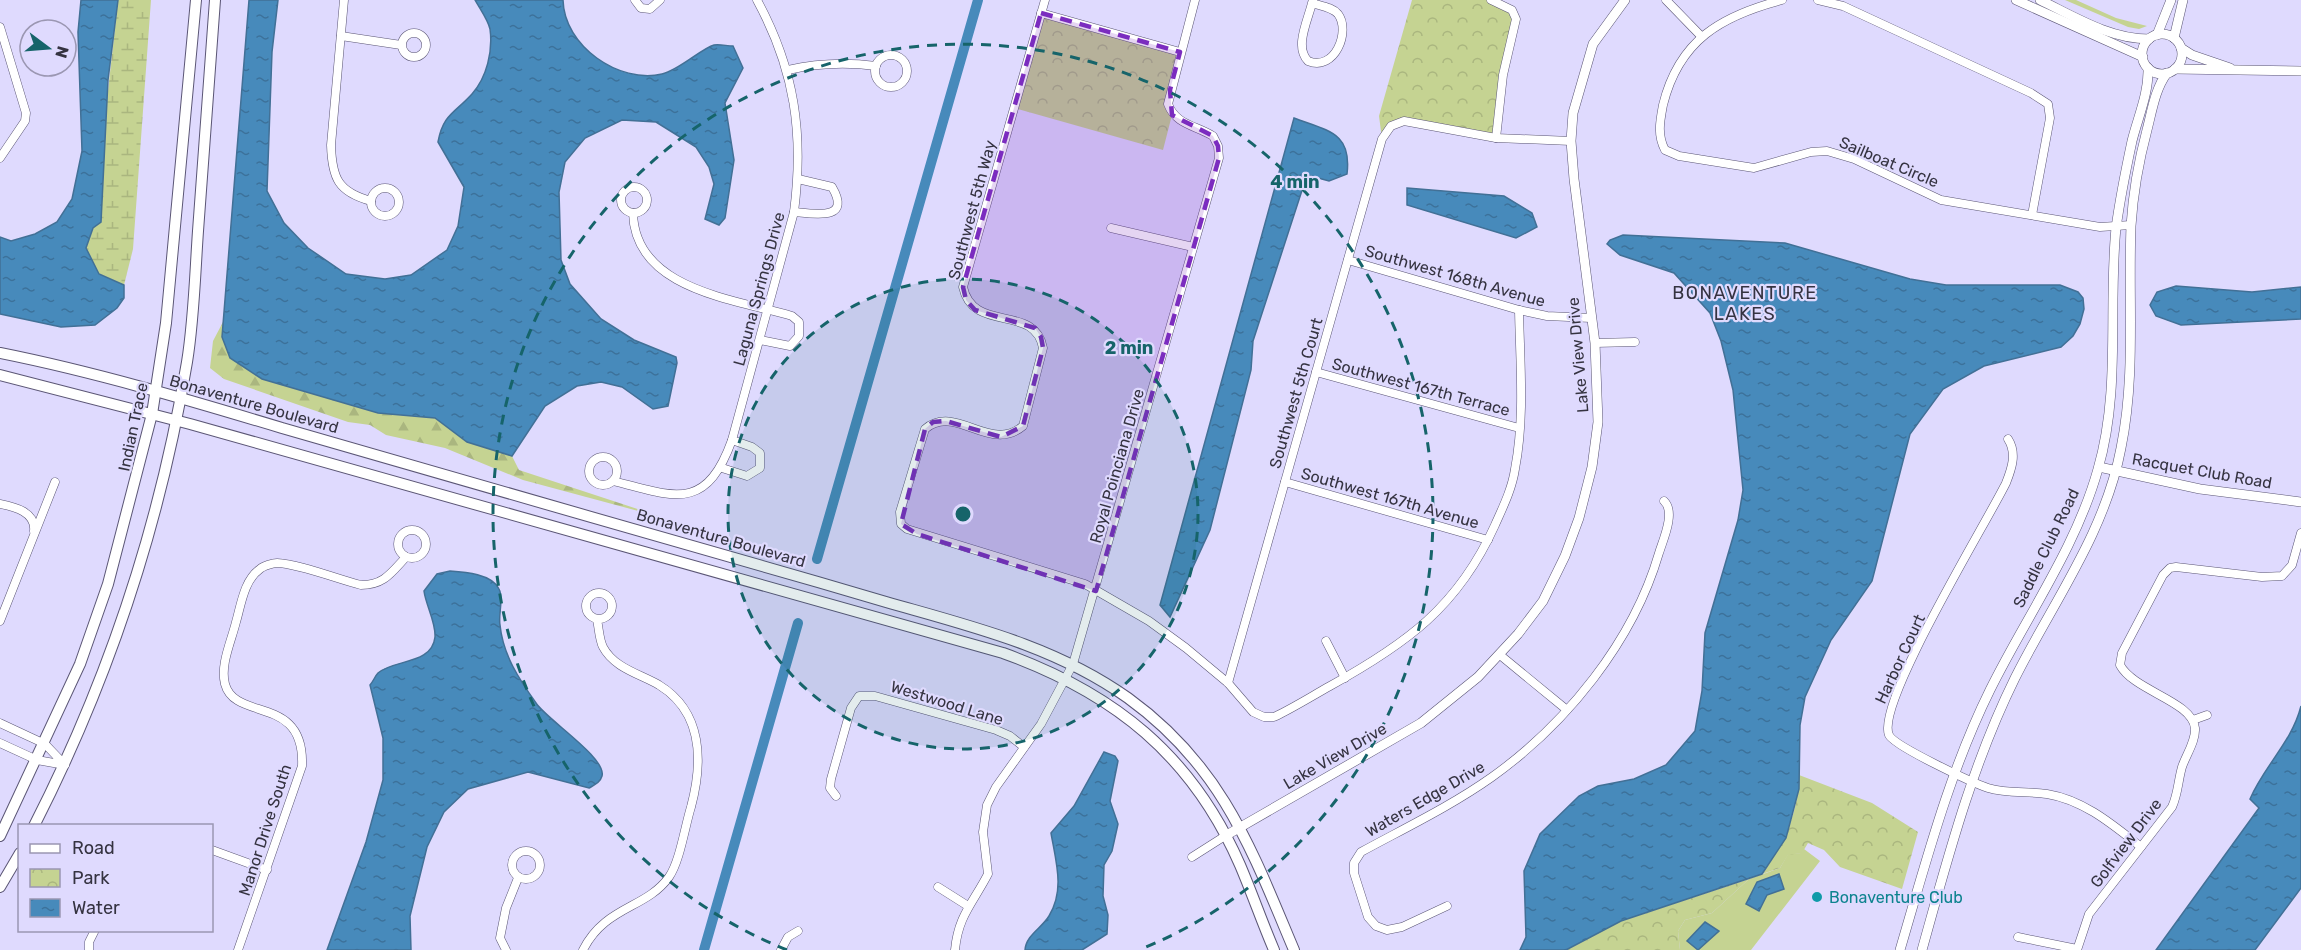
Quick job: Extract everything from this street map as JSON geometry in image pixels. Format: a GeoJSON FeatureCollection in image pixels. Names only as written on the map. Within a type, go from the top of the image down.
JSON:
{"type":"FeatureCollection","features":[{"type":"Feature","properties":{"kind":"main road","name":"Indian Trace"},"geometry":{"type":"LineString","coordinates":[[0,836],[45,744],[80,664],[108,584],[152,414],[166,323],[195,0]]}},
{"type":"Feature","properties":{"kind":"main road"},"geometry":{"type":"LineString","coordinates":[[35,824],[65,765],[100,683],[148,540],[176,420],[187,360],[194,296],[215,0]]}},
{"type":"Feature","properties":{"kind":"main road","name":"Bonaventure Boulevard"},"geometry":{"type":"LineString","coordinates":[[0,353],[180,398],[996,634],[1073,664],[1128,698],[1177,740],[1196,760],[1241,828],[1294,950]]}},
{"type":"Feature","properties":{"kind":"main road"},"geometry":{"type":"LineString","coordinates":[[0,375],[176,420],[1003,653],[1065,678],[1091,692],[1146,732],[1183,771],[1205,800],[1225,836],[1274,950]]}},
{"type":"Feature","properties":{"kind":"main road"},"geometry":{"type":"LineString","coordinates":[[0,887],[18,857]]}},
{"type":"Feature","properties":{"kind":"street"},"geometry":{"type":"LineString","coordinates":[[344,0],[331,145],[332,168],[340,183],[351,195],[371,201]]}},
{"type":"Feature","properties":{"kind":"street"},"geometry":{"type":"LineString","coordinates":[[635,0],[641,8],[650,9],[660,0]]}},
{"type":"Feature","properties":{"kind":"street","name":"Laguna Springs Drive"},"geometry":{"type":"LineString","coordinates":[[613,481],[684,496],[704,487],[722,468],[732,440],[794,212],[798,179],[797,118],[788,70],[769,22],[757,0]]}},
{"type":"Feature","properties":{"kind":"street","name":"Southwest 5th Way"},"geometry":{"type":"LineString","coordinates":[[1045,0],[963,287],[966,300],[975,310],[1035,328],[1041,337],[1043,348],[1023,426],[1014,434],[1001,437],[946,421],[933,422],[925,429],[900,513],[901,524],[916,534],[1084,584],[1096,591]]}},
{"type":"Feature","properties":{"kind":"street","name":"Royal Poinciana Drive"},"geometry":{"type":"LineString","coordinates":[[955,950],[957,932],[968,906],[988,874],[983,832],[987,805],[1041,724],[1073,664],[1096,591],[1219,158],[1218,146],[1213,136],[1181,122],[1172,115],[1168,104],[1195,0]]}},
{"type":"Feature","properties":{"kind":"street"},"geometry":{"type":"LineString","coordinates":[[1491,0],[1512,10],[1516,19],[1503,75],[1496,138],[1571,141]]}},
{"type":"Feature","properties":{"kind":"street","name":"Lake View Drive"},"geometry":{"type":"LineString","coordinates":[[1225,836],[1421,723],[1478,677],[1500,655],[1543,601],[1565,556],[1579,518],[1592,467],[1598,422],[1594,343],[1571,141],[1573,113],[1593,44],[1625,0]]}},
{"type":"Feature","properties":{"kind":"street"},"geometry":{"type":"LineString","coordinates":[[1666,0],[1701,36]]}},
{"type":"Feature","properties":{"kind":"street","name":"Sailboat Circle"},"geometry":{"type":"LineString","coordinates":[[1782,0],[1742,10],[1701,36],[1676,68],[1666,93],[1659,124],[1665,150],[1679,156],[1754,168],[1811,152],[1827,151],[1854,159],[1941,200],[2100,227],[2131,225]]}},
{"type":"Feature","properties":{"kind":"street"},"geometry":{"type":"LineString","coordinates":[[1818,0],[1843,6],[2031,93],[2048,104],[2050,118],[2032,215]]}},
{"type":"Feature","properties":{"kind":"street"},"geometry":{"type":"LineString","coordinates":[[2016,0],[2143,57]]}},
{"type":"Feature","properties":{"kind":"street"},"geometry":{"type":"LineString","coordinates":[[2040,0],[2109,32],[2132,39],[2174,38]]}},
{"type":"Feature","properties":{"kind":"street"},"geometry":{"type":"LineString","coordinates":[[2171,0],[2153,37],[2143,51],[2148,68],[2160,74],[2171,71],[2301,71]]}},
{"type":"Feature","properties":{"kind":"street"},"geometry":{"type":"LineString","coordinates":[[2183,0],[2174,38],[2181,48],[2192,56],[2238,70]]}},
{"type":"Feature","properties":{"kind":"street"},"geometry":{"type":"LineString","coordinates":[[1312,2],[1334,10],[1340,18],[1341,33],[1336,52],[1329,61],[1322,63],[1308,61],[1301,47],[1312,2]]}},
{"type":"Feature","properties":{"kind":"street"},"geometry":{"type":"LineString","coordinates":[[1041,13],[1180,52]]}},
{"type":"Feature","properties":{"kind":"street"},"geometry":{"type":"LineString","coordinates":[[0,27],[26,113],[25,121],[1,156]]}},
{"type":"Feature","properties":{"kind":"street"},"geometry":{"type":"LineString","coordinates":[[341,36],[401,45]]}},
{"type":"Feature","properties":{"kind":"street"},"geometry":{"type":"LineString","coordinates":[[2171,71],[2181,59],[2181,48]]}},
{"type":"Feature","properties":{"kind":"street"},"geometry":{"type":"LineString","coordinates":[[896,56],[906,66],[906,76],[899,85],[883,85],[876,77],[876,66],[882,58],[896,56]]}},
{"type":"Feature","properties":{"kind":"street"},"geometry":{"type":"LineString","coordinates":[[788,70],[815,64],[844,62],[876,66]]}},
{"type":"Feature","properties":{"kind":"street","name":"Saddle Club Road"},"geometry":{"type":"LineString","coordinates":[[1900,950],[1954,773],[1990,690],[2080,518],[2099,467],[2111,399],[2116,226],[2132,141],[2146,91],[2148,68]]}},
{"type":"Feature","properties":{"kind":"street","name":"Saddle Club Road"},"geometry":{"type":"LineString","coordinates":[[1922,950],[1971,781],[2015,678],[2093,534],[2116,471],[2124,435],[2130,385],[2131,225],[2144,142],[2157,94],[2171,71]]}},
{"type":"Feature","properties":{"kind":"street","name":"Southwest 5th Court"},"geometry":{"type":"LineString","coordinates":[[1228,683],[1382,139],[1391,126],[1404,121],[1496,138]]}},
{"type":"Feature","properties":{"kind":"street"},"geometry":{"type":"LineString","coordinates":[[794,212],[824,215],[832,213],[837,206],[838,197],[832,186],[798,179]]}},
{"type":"Feature","properties":{"kind":"street"},"geometry":{"type":"LineString","coordinates":[[633,213],[633,231],[639,244],[650,258],[677,281],[792,316],[799,322],[801,330],[796,341],[790,346],[760,340]]}},
{"type":"Feature","properties":{"kind":"street"},"geometry":{"type":"LineString","coordinates":[[1111,228],[1132,231],[1193,247]]}},
{"type":"Feature","properties":{"kind":"street","name":"Southwest 168th Avenue"},"geometry":{"type":"LineString","coordinates":[[1348,260],[1519,310],[1547,316],[1591,318]]}},
{"type":"Feature","properties":{"kind":"street"},"geometry":{"type":"LineString","coordinates":[[1096,591],[1149,621],[1228,683],[1252,712],[1264,717],[1280,714],[1384,655],[1436,615],[1474,566],[1507,499],[1515,470],[1522,398],[1519,310]]}},
{"type":"Feature","properties":{"kind":"street"},"geometry":{"type":"LineString","coordinates":[[1594,343],[1635,342]]}},
{"type":"Feature","properties":{"kind":"street","name":"Southwest 167th Terrace"},"geometry":{"type":"LineString","coordinates":[[1316,372],[1519,428]]}},
{"type":"Feature","properties":{"kind":"street","name":"Harbor Court"},"geometry":{"type":"LineString","coordinates":[[2008,439],[2013,446],[2013,459],[2006,483],[1920,641],[1887,718],[1886,727],[1890,738],[1954,773],[1998,791],[2064,798],[2088,809],[2141,847]]}},
{"type":"Feature","properties":{"kind":"street"},"geometry":{"type":"LineString","coordinates":[[722,468],[747,476],[760,468],[760,453],[752,447],[732,440]]}},
{"type":"Feature","properties":{"kind":"street","name":"Racquet Club Road"},"geometry":{"type":"LineString","coordinates":[[2099,467],[2200,489],[2301,502]]}},
{"type":"Feature","properties":{"kind":"street"},"geometry":{"type":"LineString","coordinates":[[0,621],[55,482]]}},
{"type":"Feature","properties":{"kind":"street","name":"Southwest 167th Avenue"},"geometry":{"type":"LineString","coordinates":[[1285,482],[1488,540]]}},
{"type":"Feature","properties":{"kind":"street","name":"Waters Edge Drive"},"geometry":{"type":"LineString","coordinates":[[1447,906],[1402,927],[1387,930],[1376,926],[1368,917],[1354,873],[1354,863],[1361,852],[1438,811],[1492,777],[1567,710],[1618,640],[1647,585],[1668,521],[1668,507],[1664,501]]}},
{"type":"Feature","properties":{"kind":"street"},"geometry":{"type":"LineString","coordinates":[[0,504],[17,508],[30,516],[35,525],[33,537]]}},
{"type":"Feature","properties":{"kind":"street"},"geometry":{"type":"LineString","coordinates":[[2207,714],[2193,720],[2181,707],[2134,682],[2120,665],[2122,653],[2163,575],[2170,568],[2262,577],[2282,576],[2292,565],[2301,533]]}},
{"type":"Feature","properties":{"kind":"street","name":"Manor Drive South"},"geometry":{"type":"LineString","coordinates":[[238,950],[302,766],[303,746],[295,728],[280,717],[237,700],[226,688],[222,672],[246,586],[259,569],[275,562],[361,585],[376,585],[390,575],[406,557]]}},
{"type":"Feature","properties":{"kind":"street"},"geometry":{"type":"LineString","coordinates":[[583,950],[595,932],[613,914],[655,891],[670,876],[698,780],[699,754],[694,726],[680,702],[659,686],[630,671],[610,657],[602,646],[597,620]]}},
{"type":"Feature","properties":{"kind":"street"},"geometry":{"type":"LineString","coordinates":[[1326,641],[1346,678]]}},
{"type":"Feature","properties":{"kind":"street"},"geometry":{"type":"LineString","coordinates":[[1500,655],[1567,710]]}},
{"type":"Feature","properties":{"kind":"street","name":"Westwood Lane"},"geometry":{"type":"LineString","coordinates":[[836,796],[832,792],[830,783],[851,708],[859,696],[875,696],[996,730],[1010,736],[1024,747]]}},
{"type":"Feature","properties":{"kind":"street","name":"Golfview Drive"},"geometry":{"type":"LineString","coordinates":[[2018,937],[2077,950],[2089,914],[2172,807],[2177,796],[2182,768],[2193,739],[2195,729],[2193,720]]}},
{"type":"Feature","properties":{"kind":"street"},"geometry":{"type":"LineString","coordinates":[[0,723],[45,744],[65,765]]}},
{"type":"Feature","properties":{"kind":"street"},"geometry":{"type":"LineString","coordinates":[[0,743],[37,760],[65,765]]}},
{"type":"Feature","properties":{"kind":"street"},"geometry":{"type":"LineString","coordinates":[[1192,857],[1225,836]]}},
{"type":"Feature","properties":{"kind":"street"},"geometry":{"type":"LineString","coordinates":[[213,850],[267,870]]}},
{"type":"Feature","properties":{"kind":"street"},"geometry":{"type":"LineString","coordinates":[[506,950],[500,938],[506,908],[518,878]]}},
{"type":"Feature","properties":{"kind":"street"},"geometry":{"type":"LineString","coordinates":[[938,886],[968,906]]}},
{"type":"Feature","properties":{"kind":"street"},"geometry":{"type":"LineString","coordinates":[[781,950],[788,938],[798,931]]}},
{"type":"Feature","properties":{"kind":"street"},"geometry":{"type":"LineString","coordinates":[[89,950],[89,942],[94,932]]}},
{"type":"Feature","properties":{"kind":"highlighted area"},"geometry":{"type":"Polygon","coordinates":[[[1041,13],[1180,52],[1170,90],[1172,115],[1213,136],[1218,146],[1219,158],[1096,591],[917,534],[901,524],[925,429],[933,422],[946,421],[1001,437],[1023,426],[1043,348],[1041,337],[1035,328],[975,310],[966,300],[963,287],[1041,13]]]}},
{"type":"Feature","properties":{"kind":"green space"},"geometry":{"type":"Polygon","coordinates":[[[118,0],[151,0],[133,249],[124,285],[99,274],[86,248],[93,228],[118,0]]]}},
{"type":"Feature","properties":{"kind":"green space"},"geometry":{"type":"Polygon","coordinates":[[[1412,0],[1491,0],[1501,3],[1516,19],[1496,138],[1404,121],[1391,126],[1382,139],[1379,116],[1412,0]]]}},
{"type":"Feature","properties":{"kind":"green space"},"geometry":{"type":"Polygon","coordinates":[[[2065,0],[2076,0],[2116,18],[2147,26],[2139,29],[2128,27],[2065,0]]]}},
{"type":"Feature","properties":{"kind":"green space"},"geometry":{"type":"Polygon","coordinates":[[[1041,13],[1180,52],[1170,90],[1172,115],[1163,150],[1014,108],[1041,13]]]}},
{"type":"Feature","properties":{"kind":"green space"},"geometry":{"type":"Polygon","coordinates":[[[223,322],[222,337],[378,413],[435,418],[468,442],[512,456],[519,470],[668,519],[523,480],[445,448],[386,435],[370,425],[348,422],[224,379],[210,368],[213,341],[223,322]]]}},
{"type":"Feature","properties":{"kind":"green space"},"geometry":{"type":"Polygon","coordinates":[[[1799,775],[1872,803],[1918,832],[1902,889],[1840,867],[1824,850],[1808,843],[1802,853],[1788,855],[1780,868],[1762,874],[1777,850],[1793,816],[1799,775]]]}},
{"type":"Feature","properties":{"kind":"green space"},"geometry":{"type":"Polygon","coordinates":[[[1804,849],[1820,861],[1751,950],[1680,950],[1678,931],[1685,920],[1712,913],[1749,879],[1780,868],[1788,854],[1801,853],[1804,849]]]}},
{"type":"Feature","properties":{"kind":"green space"},"geometry":{"type":"Polygon","coordinates":[[[1749,879],[1712,913],[1685,920],[1678,931],[1680,950],[1566,950],[1621,921],[1749,879]]]}},
{"type":"Feature","properties":{"kind":"water"},"geometry":{"type":"Polygon","coordinates":[[[81,0],[118,0],[108,80],[101,222],[93,228],[86,248],[99,274],[124,285],[124,298],[117,308],[95,325],[61,327],[0,314],[0,237],[11,241],[35,234],[57,222],[72,199],[82,151],[78,32],[81,0]]]}},
{"type":"Feature","properties":{"kind":"water"},"geometry":{"type":"Polygon","coordinates":[[[249,0],[278,0],[272,52],[267,191],[284,223],[308,248],[346,274],[385,279],[411,275],[447,250],[458,226],[464,187],[438,142],[446,120],[472,94],[482,80],[488,63],[491,46],[490,29],[475,0],[563,0],[566,17],[583,46],[612,67],[645,76],[662,74],[675,69],[714,45],[733,46],[743,68],[725,103],[734,160],[725,218],[719,225],[705,219],[714,184],[709,167],[696,147],[656,122],[622,120],[585,138],[565,162],[559,192],[561,260],[570,284],[601,319],[634,340],[676,357],[677,363],[668,406],[653,409],[622,387],[601,382],[577,386],[545,406],[512,456],[467,442],[435,418],[378,413],[262,379],[230,358],[222,337],[249,0]]]}},
{"type":"Feature","properties":{"kind":"water"},"geometry":{"type":"Polygon","coordinates":[[[1294,118],[1327,130],[1341,141],[1346,149],[1348,160],[1347,174],[1329,181],[1307,175],[1253,341],[1251,370],[1210,530],[1170,617],[1160,605],[1294,118]]]}},
{"type":"Feature","properties":{"kind":"water"},"geometry":{"type":"Polygon","coordinates":[[[1407,188],[1504,196],[1532,213],[1537,227],[1516,238],[1407,205],[1407,188]]]}},
{"type":"Feature","properties":{"kind":"water"},"geometry":{"type":"Polygon","coordinates":[[[1623,235],[1785,243],[1910,279],[1946,285],[2060,285],[2078,292],[2083,298],[2084,309],[2080,324],[2073,336],[2061,347],[1984,366],[1943,389],[1910,434],[1872,581],[1831,640],[1805,697],[1800,725],[1799,789],[1786,838],[1762,874],[1621,921],[1566,950],[1520,950],[1526,937],[1524,871],[1540,834],[1579,796],[1598,786],[1634,779],[1666,765],[1695,731],[1702,691],[1705,633],[1738,520],[1743,490],[1733,390],[1721,341],[1710,313],[1674,273],[1620,255],[1607,244],[1610,240],[1623,235]]]}},
{"type":"Feature","properties":{"kind":"water"},"geometry":{"type":"Polygon","coordinates":[[[2176,286],[2252,292],[2301,287],[2301,319],[2181,325],[2156,316],[2150,305],[2157,292],[2176,286]]]}},
{"type":"Feature","properties":{"kind":"water"},"geometry":{"type":"Polygon","coordinates":[[[450,571],[478,575],[496,584],[501,597],[500,621],[504,646],[518,676],[542,710],[595,759],[601,768],[602,776],[589,788],[528,772],[468,789],[444,812],[427,847],[410,916],[411,950],[327,950],[366,842],[383,780],[383,738],[370,685],[378,673],[420,657],[432,646],[435,631],[424,591],[437,574],[450,571]]]}},
{"type":"Feature","properties":{"kind":"water"},"geometry":{"type":"Polygon","coordinates":[[[2301,706],[2301,888],[2255,950],[2156,950],[2259,808],[2250,799],[2285,743],[2301,706]]]}},
{"type":"Feature","properties":{"kind":"water"},"geometry":{"type":"Polygon","coordinates":[[[1104,752],[1115,756],[1118,761],[1110,801],[1118,824],[1112,851],[1104,865],[1103,896],[1108,915],[1107,934],[1082,950],[1025,950],[1028,940],[1049,916],[1057,896],[1057,865],[1051,833],[1074,806],[1104,752]]]}},
{"type":"Feature","properties":{"kind":"water"},"geometry":{"type":"Polygon","coordinates":[[[1779,874],[1784,889],[1767,895],[1759,911],[1746,904],[1757,882],[1779,874]]]}},
{"type":"Feature","properties":{"kind":"water"},"geometry":{"type":"Polygon","coordinates":[[[1705,922],[1719,931],[1698,950],[1687,941],[1705,922]]]}},
{"type":"Feature","properties":{"kind":"waterway"},"geometry":{"type":"LineString","coordinates":[[817,559],[978,0]]}},
{"type":"Feature","properties":{"kind":"waterway"},"geometry":{"type":"LineString","coordinates":[[704,950],[798,623]]}},
{"type":"Feature","properties":{"kind":"place","name":"Bonaventure Club"},"geometry":{"type":"Point","coordinates":[1817,897]}},
{"type":"Feature","properties":{"kind":"district","name":"BONAVENTURE LAKES"},"geometry":{"type":"Point","coordinates":[1745,303]}}]}
